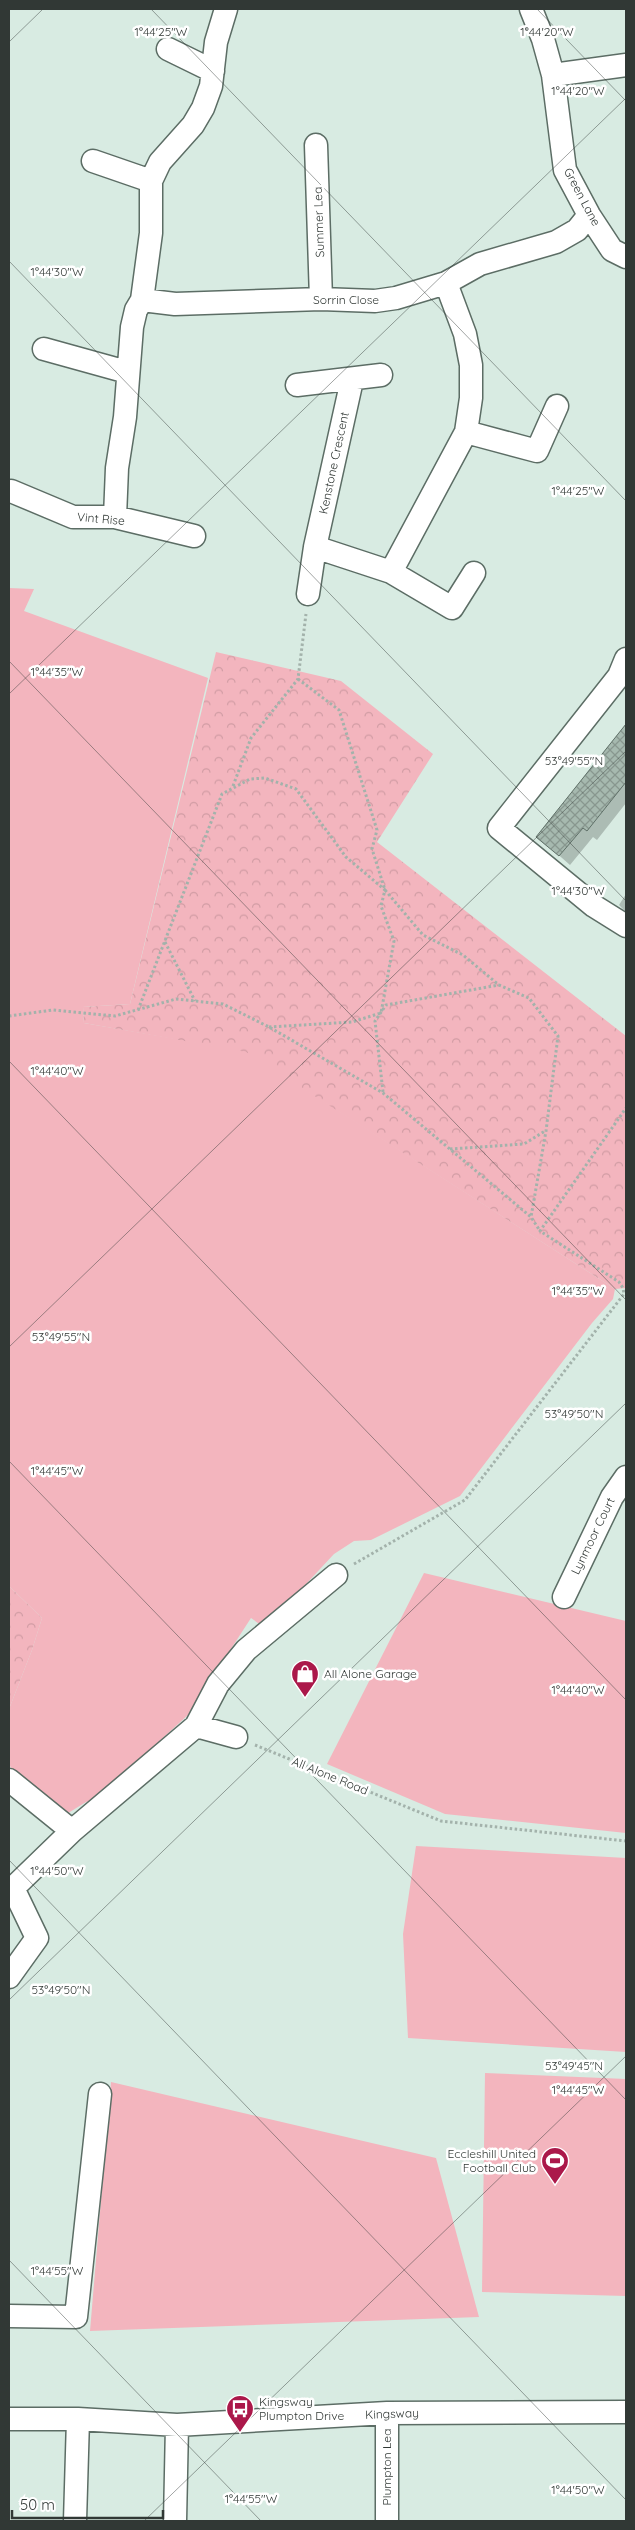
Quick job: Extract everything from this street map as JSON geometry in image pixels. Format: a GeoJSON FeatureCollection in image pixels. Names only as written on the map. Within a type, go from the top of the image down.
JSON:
{"type":"FeatureCollection","features":[{"type":"Feature","properties":{"kind":"street"},"geometry":{"type":"LineString","coordinates":[[115,517],[117,468],[124,417],[132,327],[136,310],[142,300],[151,233],[151,181],[160,162],[193,125],[203,108],[213,71],[216,42],[226,9]]}},
{"type":"Feature","properties":{"kind":"street","name":"Green Lane"},"geometry":{"type":"LineString","coordinates":[[532,9],[553,75],[565,170],[589,215],[612,250],[626,257]]}},
{"type":"Feature","properties":{"kind":"street"},"geometry":{"type":"LineString","coordinates":[[168,49],[213,71]]}},
{"type":"Feature","properties":{"kind":"street"},"geometry":{"type":"LineString","coordinates":[[553,75],[626,65]]}},
{"type":"Feature","properties":{"kind":"street","name":"Summer Lea"},"geometry":{"type":"LineString","coordinates":[[316,145],[321,299]]}},
{"type":"Feature","properties":{"kind":"street"},"geometry":{"type":"LineString","coordinates":[[93,161],[151,181]]}},
{"type":"Feature","properties":{"kind":"street","name":"Sorrin Close"},"geometry":{"type":"LineString","coordinates":[[142,300],[175,304],[321,299],[376,302],[446,283],[480,264],[556,242],[577,230],[589,215]]}},
{"type":"Feature","properties":{"kind":"street"},"geometry":{"type":"LineString","coordinates":[[391,572],[466,432],[471,398],[471,365],[465,334],[446,283]]}},
{"type":"Feature","properties":{"kind":"street"},"geometry":{"type":"LineString","coordinates":[[44,349],[127,372]]}},
{"type":"Feature","properties":{"kind":"street"},"geometry":{"type":"LineString","coordinates":[[297,385],[352,380],[381,375]]}},
{"type":"Feature","properties":{"kind":"street","name":"Kenstone Crescent"},"geometry":{"type":"LineString","coordinates":[[308,594],[315,547],[352,380]]}},
{"type":"Feature","properties":{"kind":"street"},"geometry":{"type":"LineString","coordinates":[[466,432],[537,451],[557,406]]}},
{"type":"Feature","properties":{"kind":"street","name":"Vint Rise"},"geometry":{"type":"LineString","coordinates":[[11,491],[73,517],[115,517],[194,536]]}},
{"type":"Feature","properties":{"kind":"street"},"geometry":{"type":"LineString","coordinates":[[315,547],[391,572],[452,608],[474,573]]}},
{"type":"Feature","properties":{"kind":"street"},"geometry":{"type":"LineString","coordinates":[[624,672],[499,828],[594,906],[626,926]]}},
{"type":"Feature","properties":{"kind":"street","name":"Lynmoor Court"},"geometry":{"type":"LineString","coordinates":[[564,1597],[612,1497],[626,1477]]}},
{"type":"Feature","properties":{"kind":"street"},"geometry":{"type":"LineString","coordinates":[[9,1977],[37,1938],[11,1890],[72,1831],[196,1726],[218,1684],[246,1650],[336,1575]]}},
{"type":"Feature","properties":{"kind":"street"},"geometry":{"type":"LineString","coordinates":[[196,1726],[236,1737]]}},
{"type":"Feature","properties":{"kind":"street"},"geometry":{"type":"LineString","coordinates":[[9,1780],[72,1831]]}},
{"type":"Feature","properties":{"kind":"street"},"geometry":{"type":"LineString","coordinates":[[9,2316],[76,2316],[100,2094]]}},
{"type":"Feature","properties":{"kind":"street","name":"Kingsway"},"geometry":{"type":"LineString","coordinates":[[9,2419],[78,2419],[177,2425],[387,2413],[626,2412]]}},
{"type":"Feature","properties":{"kind":"street","name":"Plumpton Lea"},"geometry":{"type":"LineString","coordinates":[[387,2413],[387,2521]]}},
{"type":"Feature","properties":{"kind":"street"},"geometry":{"type":"LineString","coordinates":[[75,2521],[78,2419]]}},
{"type":"Feature","properties":{"kind":"street"},"geometry":{"type":"LineString","coordinates":[[175,2521],[177,2425]]}},
{"type":"Feature","properties":{"kind":"path"},"geometry":{"type":"LineString","coordinates":[[233,786],[251,738],[298,679],[308,594]]}},
{"type":"Feature","properties":{"kind":"path"},"geometry":{"type":"LineString","coordinates":[[298,679],[339,710],[377,830],[372,849],[385,890],[381,906],[394,941],[381,1013]]}},
{"type":"Feature","properties":{"kind":"path"},"geometry":{"type":"LineString","coordinates":[[138,1010],[222,794],[233,786],[250,780],[265,778],[296,789],[346,857],[385,890],[423,936],[463,955],[499,985],[529,998],[558,1036],[532,1217]]}},
{"type":"Feature","properties":{"kind":"path"},"geometry":{"type":"LineString","coordinates":[[164,941],[196,1002]]}},
{"type":"Feature","properties":{"kind":"path"},"geometry":{"type":"LineString","coordinates":[[383,1093],[375,1020],[386,1005],[499,985]]}},
{"type":"Feature","properties":{"kind":"path"},"geometry":{"type":"LineString","coordinates":[[9,1016],[54,1010],[115,1016],[176,1000],[223,1004],[269,1027],[383,1093],[532,1217],[540,1231],[619,1282],[623,1288],[624,1294],[465,1500],[336,1575]]}},
{"type":"Feature","properties":{"kind":"path"},"geometry":{"type":"LineString","coordinates":[[269,1027],[352,1022],[381,1013]]}},
{"type":"Feature","properties":{"kind":"path"},"geometry":{"type":"LineString","coordinates":[[540,1231],[626,1108]]}},
{"type":"Feature","properties":{"kind":"path"},"geometry":{"type":"LineString","coordinates":[[450,1149],[524,1144],[546,1130]]}},
{"type":"Feature","properties":{"kind":"path","name":"All Alone Road"},"geometry":{"type":"LineString","coordinates":[[236,1737],[441,1821],[626,1841]]}},
{"type":"Feature","properties":{"kind":"green space"},"geometry":{"type":"Polygon","coordinates":[[[9,588],[34,589],[24,611],[208,678],[130,1004],[83,1007],[84,1023],[246,1051],[615,1289],[613,1299],[592,1323],[460,1496],[371,1540],[354,1541],[334,1554],[265,1628],[251,1618],[188,1715],[96,1799],[86,1802],[65,1815],[18,1781],[9,1764],[9,1709],[32,1650],[42,1618],[9,1586],[9,588]]]}},
{"type":"Feature","properties":{"kind":"green space"},"geometry":{"type":"Polygon","coordinates":[[[216,652],[341,681],[433,754],[377,842],[626,1036],[626,1288],[615,1289],[246,1052],[84,1023],[83,1007],[130,1004],[216,652]]]}},
{"type":"Feature","properties":{"kind":"green space"},"geometry":{"type":"Polygon","coordinates":[[[424,1573],[626,1621],[626,1833],[445,1814],[327,1764],[424,1573]]]}},
{"type":"Feature","properties":{"kind":"green space"},"geometry":{"type":"Polygon","coordinates":[[[9,1586],[42,1618],[32,1650],[9,1709],[9,1586]]]}},
{"type":"Feature","properties":{"kind":"green space"},"geometry":{"type":"Polygon","coordinates":[[[416,1846],[626,1858],[626,2052],[408,2038],[403,1934],[416,1846]]]}},
{"type":"Feature","properties":{"kind":"green space","name":"Eccleshill United Football Club"},"geometry":{"type":"Polygon","coordinates":[[[485,2073],[626,2079],[626,2296],[482,2292],[485,2073]]]}},
{"type":"Feature","properties":{"kind":"green space"},"geometry":{"type":"Polygon","coordinates":[[[111,2082],[436,2158],[479,2317],[90,2331],[111,2082]]]}},
{"type":"Feature","properties":{"kind":"building"},"geometry":{"type":"Polygon","coordinates":[[[626,724],[626,782],[587,831],[583,828],[559,856],[536,837],[626,724]]]}},
{"type":"Feature","properties":{"kind":"place","name":"All Alone Garage"},"geometry":{"type":"Point","coordinates":[305,1698]}},
{"type":"Feature","properties":{"kind":"place","name":"Eccleshill United Football Club"},"geometry":{"type":"Point","coordinates":[555,2185]}},
{"type":"Feature","properties":{"kind":"place","name":"Kingsway Plumpton Drive"},"geometry":{"type":"Point","coordinates":[240,2433]}}]}
